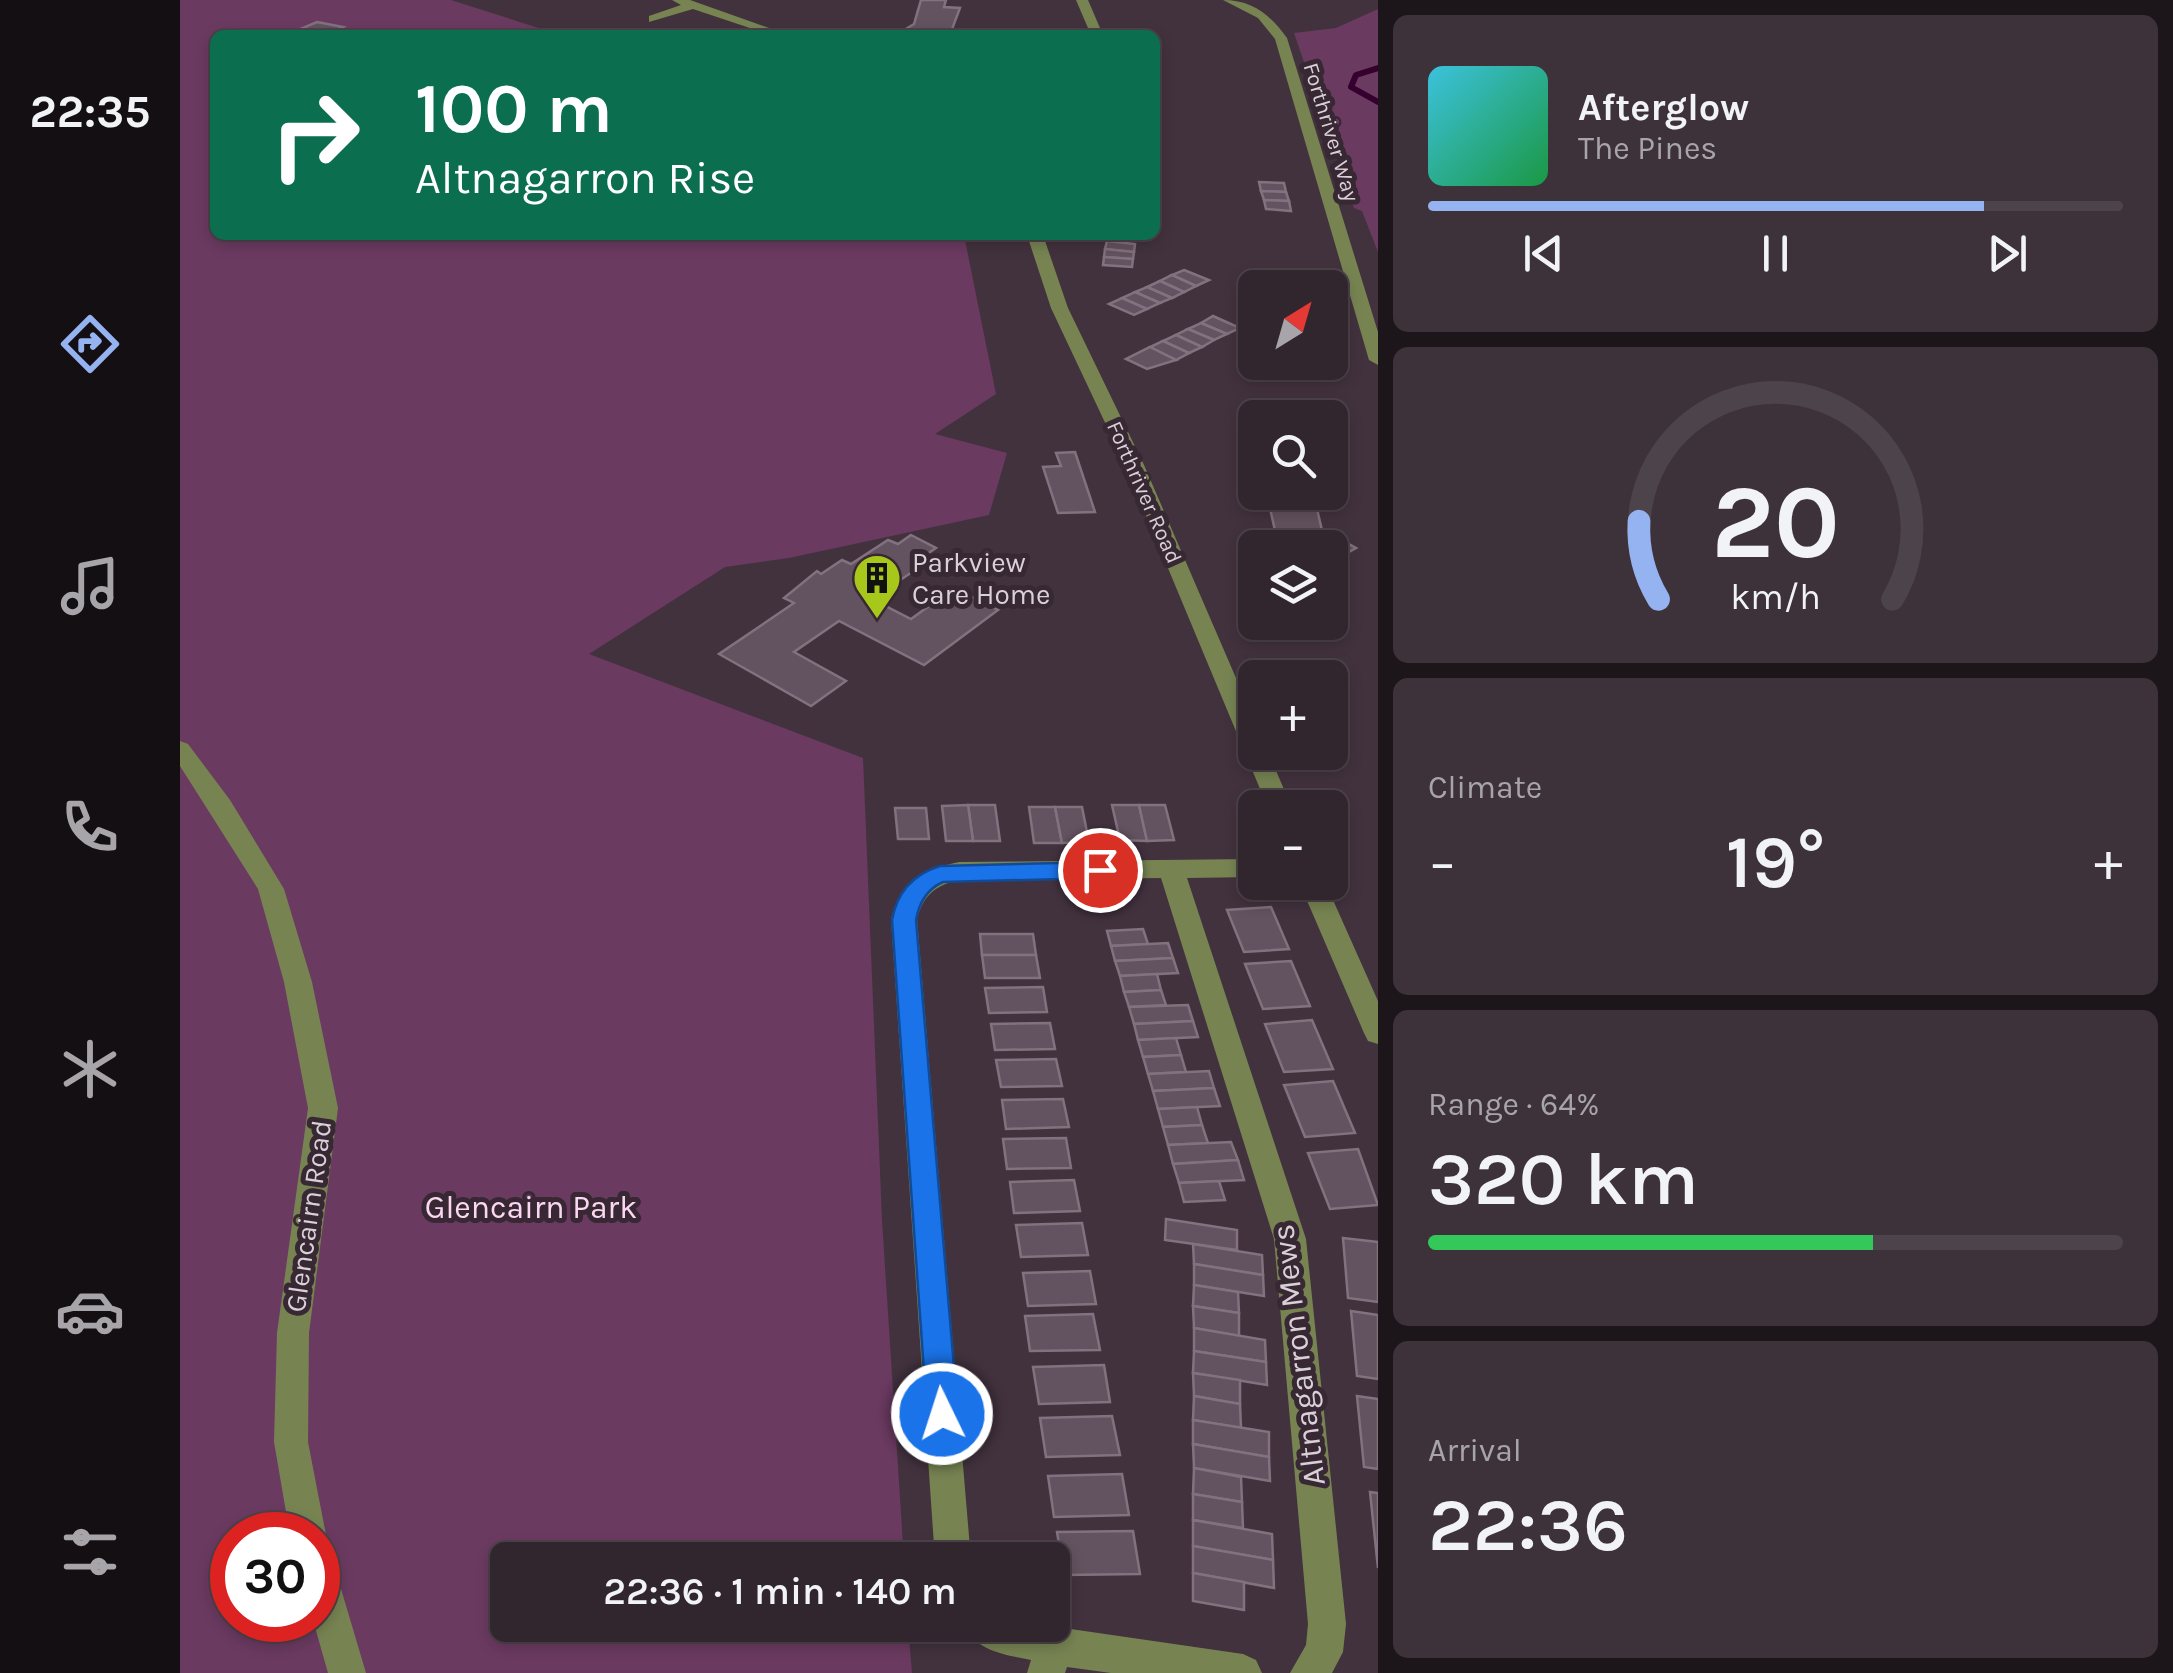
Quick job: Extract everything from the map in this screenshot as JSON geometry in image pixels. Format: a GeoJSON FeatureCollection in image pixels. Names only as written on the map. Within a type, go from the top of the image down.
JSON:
{"type":"FeatureCollection","features":[{"type":"Feature","properties":{"kind":"street"},"geometry":{"type":"LineString","coordinates":[[678,0],[766,30]]}},
{"type":"Feature","properties":{"kind":"street"},"geometry":{"type":"LineString","coordinates":[[1082,0],[1095,30]]}},
{"type":"Feature","properties":{"kind":"street","name":"Forthriver Way"},"geometry":{"type":"LineString","coordinates":[[1229,0],[1262,15],[1281,38],[1378,360]]}},
{"type":"Feature","properties":{"kind":"street"},"geometry":{"type":"LineString","coordinates":[[652,19],[693,5]]}},
{"type":"Feature","properties":{"kind":"street","name":"Forthriver Road"},"geometry":{"type":"LineString","coordinates":[[1036,240],[1042,268],[1063,319],[1166,537],[1238,708]]}},
{"type":"Feature","properties":{"kind":"street","name":"Glencairn Road"},"geometry":{"type":"LineString","coordinates":[[180,749],[221,806],[271,889],[298,982],[323,1108],[293,1333],[291,1442],[304,1512]]}},
{"type":"Feature","properties":{"kind":"street"},"geometry":{"type":"LineString","coordinates":[[951,1542],[904,920],[914,892],[940,874],[1238,868]]}},
{"type":"Feature","properties":{"kind":"street","name":"Altnagarron Mews"},"geometry":{"type":"LineString","coordinates":[[1170,869],[1290,1239],[1327,1624],[1324,1652],[1309,1673]]}},
{"type":"Feature","properties":{"kind":"street"},"geometry":{"type":"LineString","coordinates":[[1320,900],[1378,1032]]}},
{"type":"Feature","properties":{"kind":"street"},"geometry":{"type":"LineString","coordinates":[[338,1642],[347,1673]]}},
{"type":"Feature","properties":{"kind":"street"},"geometry":{"type":"LineString","coordinates":[[1015,1642],[1050,1660],[1243,1673]]}},
{"type":"Feature","properties":{"kind":"green space","name":"Glencairn Park"},"geometry":{"type":"Polygon","coordinates":[[[180,0],[451,0],[545,30],[210,30],[210,240],[965,240],[996,394],[935,434],[1007,453],[989,515],[789,558],[725,567],[589,654],[863,758],[882,1220],[903,1542],[490,1542],[490,1642],[909,1642],[912,1673],[180,1673],[180,0]]]}},
{"type":"Feature","properties":{"kind":"green space"},"geometry":{"type":"Polygon","coordinates":[[[1378,9],[1378,252],[1362,211],[1354,208],[1294,33],[1336,28],[1378,9]]]}},
{"type":"Feature","properties":{"kind":"building"},"geometry":{"type":"Polygon","coordinates":[[[921,0],[946,0],[944,7],[960,8],[952,30],[904,30],[914,24],[921,0]]]}},
{"type":"Feature","properties":{"kind":"building"},"geometry":{"type":"Polygon","coordinates":[[[317,22],[343,27],[337,30],[298,30],[317,22]]]}},
{"type":"Feature","properties":{"kind":"building"},"geometry":{"type":"Polygon","coordinates":[[[1259,182],[1284,183],[1286,192],[1261,191],[1259,182]]]}},
{"type":"Feature","properties":{"kind":"building"},"geometry":{"type":"Polygon","coordinates":[[[1261,191],[1286,192],[1289,201],[1264,200],[1261,191]]]}},
{"type":"Feature","properties":{"kind":"building"},"geometry":{"type":"Polygon","coordinates":[[[1264,200],[1289,201],[1291,211],[1266,209],[1264,200]]]}},
{"type":"Feature","properties":{"kind":"building"},"geometry":{"type":"Polygon","coordinates":[[[1107,241],[1135,244],[1134,252],[1105,249],[1107,241]]]}},
{"type":"Feature","properties":{"kind":"building"},"geometry":{"type":"Polygon","coordinates":[[[1105,249],[1134,252],[1133,259],[1104,257],[1105,249]]]}},
{"type":"Feature","properties":{"kind":"building"},"geometry":{"type":"Polygon","coordinates":[[[1104,257],[1133,259],[1132,267],[1103,265],[1104,257]]]}},
{"type":"Feature","properties":{"kind":"building"},"geometry":{"type":"Polygon","coordinates":[[[1184,270],[1209,280],[1196,286],[1172,275],[1184,270]]]}},
{"type":"Feature","properties":{"kind":"building"},"geometry":{"type":"Polygon","coordinates":[[[1172,275],[1196,286],[1184,292],[1160,281],[1172,275]]]}},
{"type":"Feature","properties":{"kind":"building"},"geometry":{"type":"Polygon","coordinates":[[[1160,281],[1184,292],[1172,298],[1147,287],[1160,281]]]}},
{"type":"Feature","properties":{"kind":"building"},"geometry":{"type":"Polygon","coordinates":[[[1147,287],[1172,298],[1160,303],[1135,292],[1147,287]]]}},
{"type":"Feature","properties":{"kind":"building"},"geometry":{"type":"Polygon","coordinates":[[[1135,292],[1160,303],[1147,309],[1122,298],[1135,292]]]}},
{"type":"Feature","properties":{"kind":"building"},"geometry":{"type":"Polygon","coordinates":[[[1122,298],[1147,309],[1134,315],[1109,304],[1122,298]]]}},
{"type":"Feature","properties":{"kind":"building"},"geometry":{"type":"Polygon","coordinates":[[[1213,316],[1238,329],[1227,334],[1201,323],[1213,316]]]}},
{"type":"Feature","properties":{"kind":"building"},"geometry":{"type":"Polygon","coordinates":[[[1201,323],[1227,334],[1214,340],[1188,329],[1201,323]]]}},
{"type":"Feature","properties":{"kind":"building"},"geometry":{"type":"Polygon","coordinates":[[[1188,329],[1214,340],[1202,347],[1176,335],[1188,329]]]}},
{"type":"Feature","properties":{"kind":"building"},"geometry":{"type":"Polygon","coordinates":[[[1176,335],[1202,347],[1189,353],[1163,341],[1176,335]]]}},
{"type":"Feature","properties":{"kind":"building"},"geometry":{"type":"Polygon","coordinates":[[[1163,341],[1189,353],[1176,360],[1150,347],[1163,341]]]}},
{"type":"Feature","properties":{"kind":"building"},"geometry":{"type":"Polygon","coordinates":[[[1150,347],[1176,360],[1147,369],[1126,359],[1150,347]]]}},
{"type":"Feature","properties":{"kind":"building"},"geometry":{"type":"Polygon","coordinates":[[[1075,452],[1095,512],[1058,513],[1043,467],[1061,466],[1056,453],[1075,452]]]}},
{"type":"Feature","properties":{"kind":"building"},"geometry":{"type":"Polygon","coordinates":[[[1270,510],[1317,510],[1322,530],[1275,530],[1270,510]]]}},
{"type":"Feature","properties":{"kind":"building","name":"Parkview Care Home"},"geometry":{"type":"Polygon","coordinates":[[[911,535],[936,548],[923,557],[930,560],[872,599],[911,619],[954,588],[998,610],[924,665],[839,621],[794,652],[846,681],[811,706],[719,654],[794,603],[784,598],[817,571],[821,574],[842,560],[851,564],[888,540],[898,544],[911,535]]]}},
{"type":"Feature","properties":{"kind":"building"},"geometry":{"type":"Polygon","coordinates":[[[968,805],[995,805],[1000,841],[973,841],[968,805]]]}},
{"type":"Feature","properties":{"kind":"building"},"geometry":{"type":"Polygon","coordinates":[[[968,805],[973,841],[946,841],[942,806],[968,805]]]}},
{"type":"Feature","properties":{"kind":"building"},"geometry":{"type":"Polygon","coordinates":[[[1112,805],[1139,805],[1147,841],[1120,840],[1112,805]]]}},
{"type":"Feature","properties":{"kind":"building"},"geometry":{"type":"Polygon","coordinates":[[[1139,805],[1165,805],[1174,840],[1147,841],[1139,805]]]}},
{"type":"Feature","properties":{"kind":"building"},"geometry":{"type":"Polygon","coordinates":[[[1029,807],[1055,807],[1062,843],[1034,843],[1029,807]]]}},
{"type":"Feature","properties":{"kind":"building"},"geometry":{"type":"Polygon","coordinates":[[[1055,807],[1082,807],[1089,842],[1062,843],[1055,807]]]}},
{"type":"Feature","properties":{"kind":"building"},"geometry":{"type":"Polygon","coordinates":[[[895,808],[926,808],[929,839],[898,839],[895,808]]]}},
{"type":"Feature","properties":{"kind":"building"},"geometry":{"type":"Polygon","coordinates":[[[1271,907],[1289,949],[1244,952],[1227,910],[1271,907]]]}},
{"type":"Feature","properties":{"kind":"building"},"geometry":{"type":"Polygon","coordinates":[[[1143,929],[1148,944],[1111,946],[1107,931],[1143,929]]]}},
{"type":"Feature","properties":{"kind":"building"},"geometry":{"type":"Polygon","coordinates":[[[980,934],[1033,934],[1036,955],[982,955],[980,934]]]}},
{"type":"Feature","properties":{"kind":"building"},"geometry":{"type":"Polygon","coordinates":[[[1168,943],[1173,958],[1115,961],[1111,946],[1168,943]]]}},
{"type":"Feature","properties":{"kind":"building"},"geometry":{"type":"Polygon","coordinates":[[[982,955],[1036,955],[1040,978],[985,978],[982,955]]]}},
{"type":"Feature","properties":{"kind":"building"},"geometry":{"type":"Polygon","coordinates":[[[1173,958],[1178,973],[1120,976],[1115,961],[1173,958]]]}},
{"type":"Feature","properties":{"kind":"building"},"geometry":{"type":"Polygon","coordinates":[[[1291,961],[1310,1006],[1263,1009],[1245,964],[1291,961]]]}},
{"type":"Feature","properties":{"kind":"building"},"geometry":{"type":"Polygon","coordinates":[[[1157,974],[1161,990],[1124,992],[1120,976],[1157,974]]]}},
{"type":"Feature","properties":{"kind":"building"},"geometry":{"type":"Polygon","coordinates":[[[1043,987],[1047,1012],[989,1013],[985,988],[1043,987]]]}},
{"type":"Feature","properties":{"kind":"building"},"geometry":{"type":"Polygon","coordinates":[[[1161,990],[1166,1005],[1129,1007],[1124,992],[1161,990]]]}},
{"type":"Feature","properties":{"kind":"building"},"geometry":{"type":"Polygon","coordinates":[[[1188,1005],[1193,1021],[1134,1024],[1129,1007],[1188,1005]]]}},
{"type":"Feature","properties":{"kind":"building"},"geometry":{"type":"Polygon","coordinates":[[[1312,1020],[1333,1069],[1284,1072],[1265,1024],[1312,1020]]]}},
{"type":"Feature","properties":{"kind":"building"},"geometry":{"type":"Polygon","coordinates":[[[1193,1021],[1198,1037],[1138,1040],[1134,1024],[1193,1021]]]}},
{"type":"Feature","properties":{"kind":"building"},"geometry":{"type":"Polygon","coordinates":[[[1050,1023],[1055,1049],[995,1050],[991,1024],[1050,1023]]]}},
{"type":"Feature","properties":{"kind":"building"},"geometry":{"type":"Polygon","coordinates":[[[1176,1038],[1181,1055],[1143,1057],[1138,1040],[1176,1038]]]}},
{"type":"Feature","properties":{"kind":"building"},"geometry":{"type":"Polygon","coordinates":[[[1181,1055],[1186,1072],[1148,1074],[1143,1057],[1181,1055]]]}},
{"type":"Feature","properties":{"kind":"building"},"geometry":{"type":"Polygon","coordinates":[[[1056,1059],[1062,1086],[1001,1087],[996,1060],[1056,1059]]]}},
{"type":"Feature","properties":{"kind":"building"},"geometry":{"type":"Polygon","coordinates":[[[1209,1071],[1214,1088],[1153,1091],[1148,1074],[1209,1071]]]}},
{"type":"Feature","properties":{"kind":"building"},"geometry":{"type":"Polygon","coordinates":[[[1333,1081],[1355,1133],[1305,1137],[1284,1085],[1333,1081]]]}},
{"type":"Feature","properties":{"kind":"building"},"geometry":{"type":"Polygon","coordinates":[[[1214,1088],[1220,1106],[1158,1109],[1153,1091],[1214,1088]]]}},
{"type":"Feature","properties":{"kind":"building"},"geometry":{"type":"Polygon","coordinates":[[[1063,1099],[1069,1127],[1006,1129],[1002,1100],[1063,1099]]]}},
{"type":"Feature","properties":{"kind":"building"},"geometry":{"type":"Polygon","coordinates":[[[1197,1107],[1202,1125],[1163,1127],[1158,1109],[1197,1107]]]}},
{"type":"Feature","properties":{"kind":"building"},"geometry":{"type":"Polygon","coordinates":[[[1202,1125],[1208,1143],[1168,1145],[1163,1127],[1202,1125]]]}},
{"type":"Feature","properties":{"kind":"building"},"geometry":{"type":"Polygon","coordinates":[[[1066,1138],[1071,1168],[1007,1169],[1003,1139],[1066,1138]]]}},
{"type":"Feature","properties":{"kind":"building"},"geometry":{"type":"Polygon","coordinates":[[[1231,1142],[1238,1160],[1173,1164],[1168,1145],[1231,1142]]]}},
{"type":"Feature","properties":{"kind":"building"},"geometry":{"type":"Polygon","coordinates":[[[1358,1149],[1378,1205],[1330,1209],[1308,1153],[1358,1149]]]}},
{"type":"Feature","properties":{"kind":"building"},"geometry":{"type":"Polygon","coordinates":[[[1238,1160],[1244,1180],[1179,1183],[1173,1164],[1238,1160]]]}},
{"type":"Feature","properties":{"kind":"building"},"geometry":{"type":"Polygon","coordinates":[[[1074,1180],[1080,1211],[1014,1213],[1010,1182],[1074,1180]]]}},
{"type":"Feature","properties":{"kind":"building"},"geometry":{"type":"Polygon","coordinates":[[[1219,1181],[1225,1200],[1184,1202],[1179,1183],[1219,1181]]]}},
{"type":"Feature","properties":{"kind":"building"},"geometry":{"type":"Polygon","coordinates":[[[1166,1219],[1237,1230],[1237,1250],[1165,1240],[1166,1219]]]}},
{"type":"Feature","properties":{"kind":"building"},"geometry":{"type":"Polygon","coordinates":[[[1082,1223],[1088,1255],[1021,1257],[1016,1225],[1082,1223]]]}},
{"type":"Feature","properties":{"kind":"building"},"geometry":{"type":"Polygon","coordinates":[[[1343,1238],[1378,1242],[1378,1302],[1348,1298],[1343,1238]]]}},
{"type":"Feature","properties":{"kind":"building"},"geometry":{"type":"Polygon","coordinates":[[[1193,1244],[1262,1255],[1263,1275],[1194,1264],[1193,1244]]]}},
{"type":"Feature","properties":{"kind":"building"},"geometry":{"type":"Polygon","coordinates":[[[1194,1264],[1263,1275],[1264,1296],[1194,1285],[1194,1264]]]}},
{"type":"Feature","properties":{"kind":"building"},"geometry":{"type":"Polygon","coordinates":[[[1090,1271],[1096,1304],[1028,1306],[1023,1273],[1090,1271]]]}},
{"type":"Feature","properties":{"kind":"building"},"geometry":{"type":"Polygon","coordinates":[[[1194,1285],[1238,1292],[1239,1313],[1193,1306],[1194,1285]]]}},
{"type":"Feature","properties":{"kind":"building"},"geometry":{"type":"Polygon","coordinates":[[[1193,1306],[1239,1313],[1239,1336],[1194,1328],[1193,1306]]]}},
{"type":"Feature","properties":{"kind":"building"},"geometry":{"type":"Polygon","coordinates":[[[1351,1311],[1378,1315],[1378,1379],[1357,1376],[1351,1311]]]}},
{"type":"Feature","properties":{"kind":"building"},"geometry":{"type":"Polygon","coordinates":[[[1093,1314],[1100,1350],[1030,1351],[1025,1316],[1093,1314]]]}},
{"type":"Feature","properties":{"kind":"building"},"geometry":{"type":"Polygon","coordinates":[[[1194,1328],[1265,1340],[1266,1362],[1194,1351],[1194,1328]]]}},
{"type":"Feature","properties":{"kind":"building"},"geometry":{"type":"Polygon","coordinates":[[[1194,1351],[1266,1362],[1267,1385],[1193,1373],[1194,1351]]]}},
{"type":"Feature","properties":{"kind":"building"},"geometry":{"type":"Polygon","coordinates":[[[1104,1365],[1110,1402],[1039,1404],[1033,1367],[1104,1365]]]}},
{"type":"Feature","properties":{"kind":"building"},"geometry":{"type":"Polygon","coordinates":[[[1193,1373],[1240,1380],[1240,1404],[1194,1396],[1193,1373]]]}},
{"type":"Feature","properties":{"kind":"building"},"geometry":{"type":"Polygon","coordinates":[[[1194,1396],[1240,1404],[1241,1428],[1193,1420],[1194,1396]]]}},
{"type":"Feature","properties":{"kind":"building"},"geometry":{"type":"Polygon","coordinates":[[[1357,1396],[1378,1399],[1378,1469],[1364,1467],[1357,1396]]]}},
{"type":"Feature","properties":{"kind":"building"},"geometry":{"type":"Polygon","coordinates":[[[1112,1416],[1120,1455],[1046,1457],[1040,1418],[1112,1416]]]}},
{"type":"Feature","properties":{"kind":"building"},"geometry":{"type":"Polygon","coordinates":[[[1193,1420],[1269,1432],[1269,1457],[1193,1444],[1193,1420]]]}},
{"type":"Feature","properties":{"kind":"building"},"geometry":{"type":"Polygon","coordinates":[[[1193,1444],[1269,1457],[1270,1481],[1194,1468],[1193,1444]]]}},
{"type":"Feature","properties":{"kind":"building"},"geometry":{"type":"Polygon","coordinates":[[[1194,1468],[1241,1477],[1242,1502],[1193,1494],[1194,1468]]]}},
{"type":"Feature","properties":{"kind":"building"},"geometry":{"type":"Polygon","coordinates":[[[1122,1474],[1129,1515],[1054,1517],[1048,1476],[1122,1474]]]}},
{"type":"Feature","properties":{"kind":"building"},"geometry":{"type":"Polygon","coordinates":[[[1370,1492],[1378,1493],[1378,1568],[1370,1492]]]}},
{"type":"Feature","properties":{"kind":"building"},"geometry":{"type":"Polygon","coordinates":[[[1193,1494],[1242,1502],[1243,1528],[1193,1520],[1193,1494]]]}},
{"type":"Feature","properties":{"kind":"building"},"geometry":{"type":"Polygon","coordinates":[[[1193,1520],[1272,1534],[1273,1560],[1193,1546],[1193,1520]]]}},
{"type":"Feature","properties":{"kind":"building"},"geometry":{"type":"Polygon","coordinates":[[[1133,1531],[1140,1574],[1070,1575],[1070,1542],[1059,1542],[1057,1532],[1133,1531]]]}},
{"type":"Feature","properties":{"kind":"building"},"geometry":{"type":"Polygon","coordinates":[[[1193,1546],[1273,1560],[1274,1588],[1193,1573],[1193,1546]]]}},
{"type":"Feature","properties":{"kind":"building"},"geometry":{"type":"Polygon","coordinates":[[[1193,1573],[1244,1582],[1244,1610],[1193,1601],[1193,1573]]]}},
{"type":"Feature","properties":{"kind":"waterway"},"geometry":{"type":"LineString","coordinates":[[1378,68],[1356,75],[1351,87],[1378,102]]}},
{"type":"Feature","properties":{"kind":"place","name":"Parkview Care Home"},"geometry":{"type":"Point","coordinates":[877,620]}},
{"type":"Feature","properties":{"kind":"route"},"geometry":{"type":"LineString","coordinates":[[942,1414],[904,920],[907,903],[926,881],[940,874],[1100,870]]}}]}
